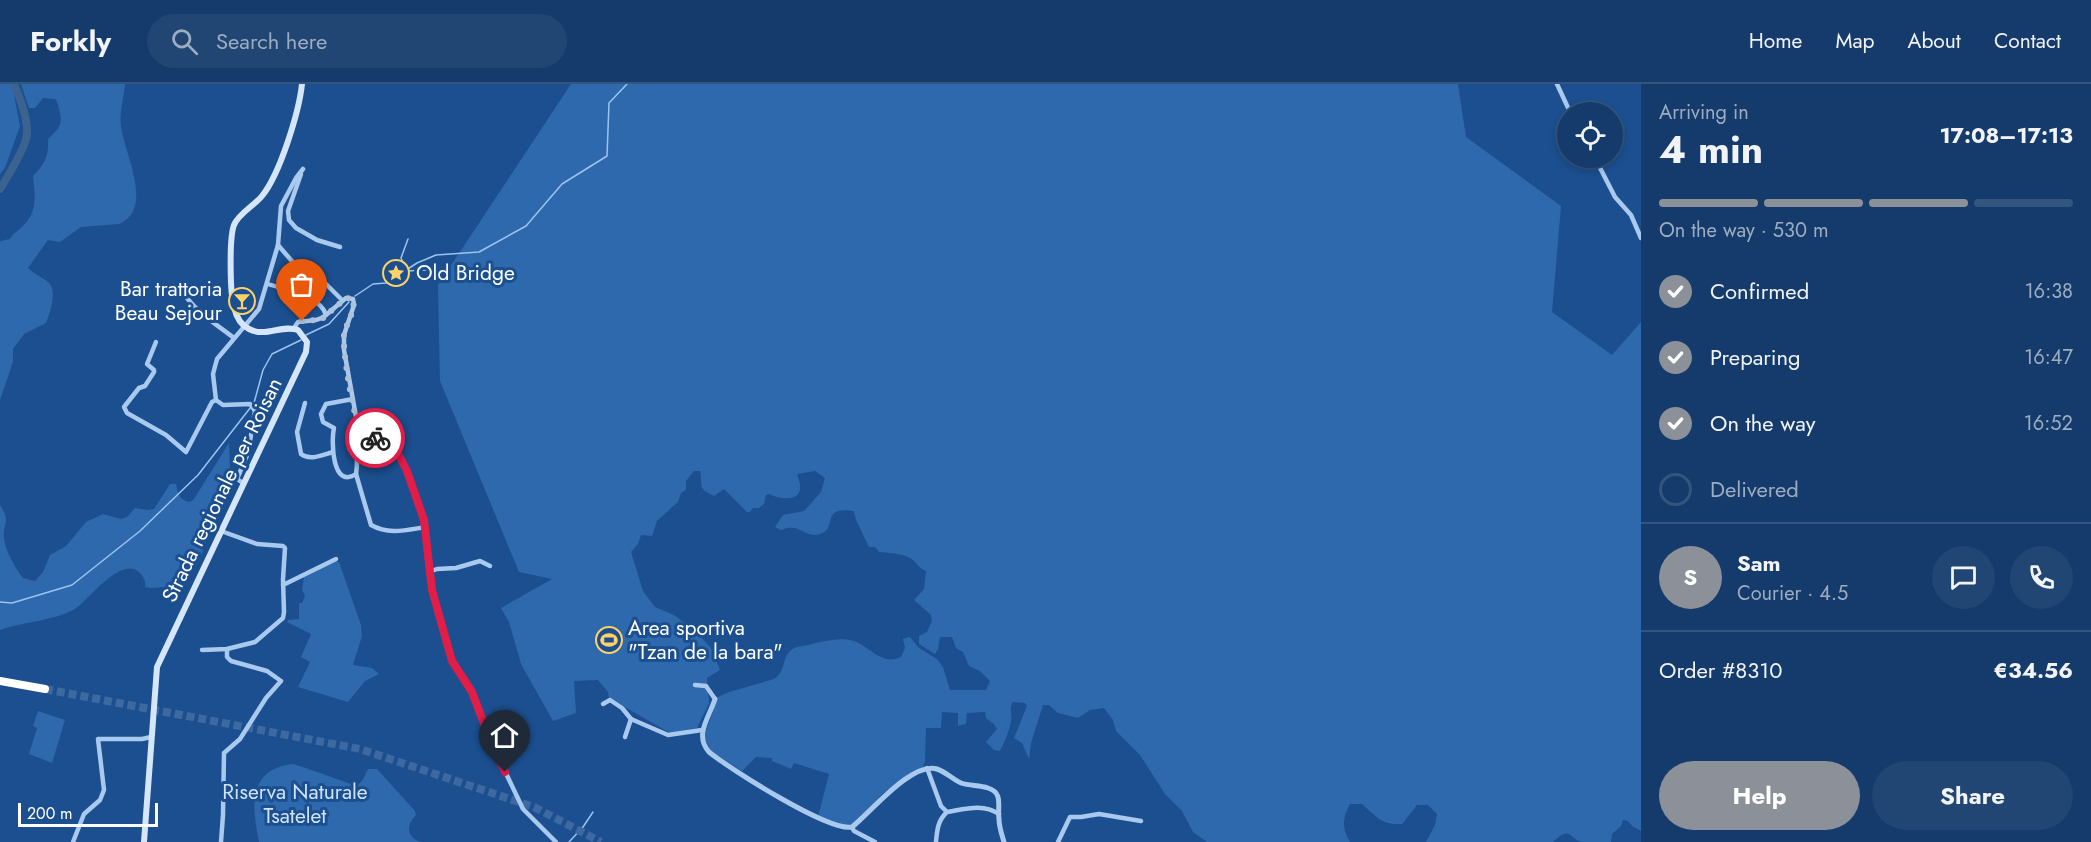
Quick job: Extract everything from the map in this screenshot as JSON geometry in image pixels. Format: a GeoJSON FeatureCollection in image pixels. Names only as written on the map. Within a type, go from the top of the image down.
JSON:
{"type":"FeatureCollection","features":[{"type":"Feature","properties":{"kind":"highway"},"geometry":{"type":"LineString","coordinates":[[0,681],[45,690]]}},
{"type":"Feature","properties":{"kind":"main road"},"geometry":{"type":"LineString","coordinates":[[294,328],[258,333],[244,326],[232,302],[232,232],[237,219],[263,195],[277,172],[289,137],[302,84]]}},
{"type":"Feature","properties":{"kind":"main road","name":"Strada regionale per Roisan"},"geometry":{"type":"LineString","coordinates":[[144,842],[157,667],[306,352],[305,337],[294,328]]}},
{"type":"Feature","properties":{"kind":"street"},"geometry":{"type":"LineString","coordinates":[[1557,84],[1565,102]]}},
{"type":"Feature","properties":{"kind":"street"},"geometry":{"type":"LineString","coordinates":[[1600,168],[1615,197],[1631,215],[1641,238]]}},
{"type":"Feature","properties":{"kind":"street"},"geometry":{"type":"LineString","coordinates":[[216,400],[214,367],[220,354],[259,309],[278,245],[278,225],[283,202],[303,169],[288,211],[289,220],[296,228],[317,240],[340,247]]}},
{"type":"Feature","properties":{"kind":"street"},"geometry":{"type":"LineString","coordinates":[[278,245],[297,267],[316,274],[342,300]]}},
{"type":"Feature","properties":{"kind":"street"},"geometry":{"type":"LineString","coordinates":[[268,284],[313,300],[322,306],[326,315]]}},
{"type":"Feature","properties":{"kind":"street"},"geometry":{"type":"LineString","coordinates":[[183,292],[191,305],[234,338]]}},
{"type":"Feature","properties":{"kind":"street"},"geometry":{"type":"LineString","coordinates":[[294,328],[298,322],[318,320],[342,300],[349,297],[354,301],[344,335],[344,344],[357,422],[364,433],[390,444],[398,451],[426,529],[432,590],[452,661],[472,692],[491,742],[523,809],[556,842]]}},
{"type":"Feature","properties":{"kind":"street"},"geometry":{"type":"LineString","coordinates":[[156,342],[147,364],[154,372],[145,386],[139,388],[124,407],[127,413],[166,435],[186,452],[212,402],[216,400]]}},
{"type":"Feature","properties":{"kind":"street"},"geometry":{"type":"LineString","coordinates":[[353,399],[326,404],[321,414],[323,422],[333,428],[331,438],[339,473],[351,477],[356,474]]}},
{"type":"Feature","properties":{"kind":"street"},"geometry":{"type":"LineString","coordinates":[[216,400],[224,405],[252,406],[248,453],[237,479],[243,483]]}},
{"type":"Feature","properties":{"kind":"street"},"geometry":{"type":"LineString","coordinates":[[305,403],[297,432],[301,454],[305,457],[313,457],[333,452]]}},
{"type":"Feature","properties":{"kind":"street"},"geometry":{"type":"LineString","coordinates":[[357,422],[351,425],[351,442],[357,456],[356,474],[371,525],[386,531],[397,532],[426,529]]}},
{"type":"Feature","properties":{"kind":"street"},"geometry":{"type":"LineString","coordinates":[[202,650],[227,649],[255,642],[283,618],[284,612],[285,548],[257,544],[221,531]]}},
{"type":"Feature","properties":{"kind":"street"},"geometry":{"type":"LineString","coordinates":[[283,585],[336,559]]}},
{"type":"Feature","properties":{"kind":"street"},"geometry":{"type":"LineString","coordinates":[[429,572],[480,561],[490,566]]}},
{"type":"Feature","properties":{"kind":"street"},"geometry":{"type":"LineString","coordinates":[[221,842],[224,753],[240,739],[266,698],[281,681],[267,671],[231,661],[226,657],[227,649]]}},
{"type":"Feature","properties":{"kind":"street"},"geometry":{"type":"LineString","coordinates":[[695,685],[706,686],[715,699],[702,730],[703,746],[716,758],[759,785],[825,822],[843,828],[852,827],[891,790],[927,768],[937,769],[961,783],[992,789],[998,795],[1004,842]]}},
{"type":"Feature","properties":{"kind":"street"},"geometry":{"type":"LineString","coordinates":[[603,704],[610,700],[622,708],[631,719],[668,735],[702,730]]}},
{"type":"Feature","properties":{"kind":"street"},"geometry":{"type":"LineString","coordinates":[[625,737],[631,719]]}},
{"type":"Feature","properties":{"kind":"street"},"geometry":{"type":"LineString","coordinates":[[73,842],[84,814],[100,800],[104,790],[98,739],[151,737]]}},
{"type":"Feature","properties":{"kind":"street"},"geometry":{"type":"LineString","coordinates":[[927,768],[941,806],[947,812]]}},
{"type":"Feature","properties":{"kind":"street"},"geometry":{"type":"LineString","coordinates":[[936,842],[937,828],[947,812],[983,807],[991,808],[999,814]]}},
{"type":"Feature","properties":{"kind":"street"},"geometry":{"type":"LineString","coordinates":[[1058,842],[1070,817],[1099,814],[1141,821]]}},
{"type":"Feature","properties":{"kind":"street"},"geometry":{"type":"LineString","coordinates":[[852,827],[854,831],[875,842]]}},
{"type":"Feature","properties":{"kind":"green space"},"geometry":{"type":"Polygon","coordinates":[[[0,84],[12,84],[20,126],[5,168],[0,174],[0,84]]]}},
{"type":"Feature","properties":{"kind":"green space"},"geometry":{"type":"Polygon","coordinates":[[[21,84],[125,84],[121,126],[135,180],[136,194],[135,206],[130,217],[119,224],[81,227],[60,242],[48,240],[28,268],[51,286],[53,296],[51,308],[46,323],[24,334],[13,349],[13,362],[0,400],[0,241],[10,239],[28,221],[34,203],[33,176],[47,155],[48,139],[57,130],[61,121],[55,99],[43,98],[35,108],[29,108],[21,84]]]}},
{"type":"Feature","properties":{"kind":"green space"},"geometry":{"type":"Polygon","coordinates":[[[571,84],[1458,84],[1466,137],[1561,206],[1552,312],[1612,355],[1641,322],[1641,831],[1623,820],[1621,826],[1612,834],[1611,842],[1582,842],[1566,833],[1553,842],[1426,842],[1435,825],[1437,814],[1428,805],[1417,805],[1402,824],[1395,824],[1380,819],[1362,804],[1350,804],[1344,823],[1350,842],[1207,842],[1193,832],[1182,811],[1165,794],[1140,755],[1116,731],[1113,720],[1104,708],[1090,710],[1078,718],[1058,713],[1049,705],[1043,705],[1031,743],[1029,759],[1022,743],[1014,738],[1027,706],[1025,703],[1013,702],[1009,729],[1000,751],[994,750],[986,742],[997,729],[986,718],[985,712],[967,713],[966,724],[958,726],[958,713],[942,712],[941,728],[926,728],[923,767],[883,793],[848,827],[818,817],[829,774],[794,763],[791,769],[772,761],[772,758],[756,757],[742,771],[711,751],[704,737],[718,697],[774,679],[778,676],[790,651],[795,648],[835,640],[850,640],[880,657],[894,659],[901,657],[905,648],[903,639],[910,637],[919,648],[937,659],[943,667],[950,690],[986,690],[990,681],[980,671],[969,666],[963,652],[956,648],[952,637],[940,637],[935,654],[919,644],[919,636],[927,632],[932,621],[931,615],[914,600],[924,589],[926,571],[906,556],[879,552],[875,547],[869,547],[854,511],[843,510],[833,514],[828,527],[820,534],[810,534],[793,528],[781,530],[775,527],[783,515],[804,511],[821,492],[825,478],[815,471],[797,474],[800,487],[795,496],[782,498],[766,495],[764,504],[747,512],[724,489],[714,496],[705,491],[702,487],[700,471],[694,471],[686,481],[686,490],[681,493],[678,502],[657,521],[652,536],[641,535],[638,544],[631,552],[643,591],[655,607],[674,615],[696,632],[711,648],[720,670],[707,678],[709,703],[697,728],[670,733],[609,698],[608,692],[598,680],[574,681],[576,713],[553,721],[521,664],[509,622],[501,608],[552,579],[519,572],[440,381],[438,285],[571,84]]]}},
{"type":"Feature","properties":{"kind":"green space"},"geometry":{"type":"Polygon","coordinates":[[[229,443],[230,468],[208,518],[214,523],[191,575],[183,573],[174,586],[151,588],[145,587],[141,574],[133,569],[124,569],[65,614],[0,630],[0,505],[6,519],[4,538],[8,553],[23,578],[35,581],[43,572],[50,555],[66,546],[86,522],[103,514],[121,519],[127,517],[135,508],[154,509],[170,484],[176,484],[177,491],[183,500],[190,502],[229,443]]]}},
{"type":"Feature","properties":{"kind":"green space"},"geometry":{"type":"Polygon","coordinates":[[[334,561],[339,562],[361,625],[362,636],[353,665],[372,668],[379,674],[365,681],[348,702],[298,687],[310,662],[301,657],[311,634],[287,622],[299,619],[299,603],[302,603],[305,596],[302,590],[304,577],[334,561]]]}},
{"type":"Feature","properties":{"kind":"green space"},"geometry":{"type":"Polygon","coordinates":[[[38,711],[65,720],[52,763],[29,754],[37,728],[33,726],[38,711]]]}},
{"type":"Feature","properties":{"kind":"green space","name":"Riserva Naturale Tsatelet"},"geometry":{"type":"Polygon","coordinates":[[[292,764],[357,785],[368,769],[377,769],[415,811],[416,815],[410,823],[409,830],[412,837],[421,842],[259,842],[254,804],[260,782],[277,768],[292,764]]]}},
{"type":"Feature","properties":{"kind":"waterway"},"geometry":{"type":"LineString","coordinates":[[0,189],[20,154],[27,134],[25,115],[14,84]]}},
{"type":"Feature","properties":{"kind":"waterway"},"geometry":{"type":"LineString","coordinates":[[355,296],[373,284],[386,283],[417,263],[436,255],[479,252],[526,226],[562,184],[607,156],[609,103],[627,84]]}},
{"type":"Feature","properties":{"kind":"waterway"},"geometry":{"type":"LineString","coordinates":[[408,239],[401,258],[407,271],[426,270]]}},
{"type":"Feature","properties":{"kind":"waterway"},"geometry":{"type":"LineString","coordinates":[[306,335],[329,324],[349,302]]}},
{"type":"Feature","properties":{"kind":"waterway"},"geometry":{"type":"LineString","coordinates":[[0,602],[12,603],[72,585],[140,531],[198,475],[254,403],[263,370],[272,354],[301,340]]}},
{"type":"Feature","properties":{"kind":"waterway"},"geometry":{"type":"LineString","coordinates":[[569,842],[593,812]]}},
{"type":"Feature","properties":{"kind":"tunnel"},"geometry":{"type":"LineString","coordinates":[[45,689],[360,749],[534,807],[601,842]]}},
{"type":"Feature","properties":{"kind":"way so far"},"geometry":{"type":"LineString","coordinates":[[302,321],[323,318],[342,300],[349,297],[353,299],[354,305],[344,335],[346,369],[357,422],[364,433],[375,438]]}},
{"type":"Feature","properties":{"kind":"place","name":"Old Bridge"},"geometry":{"type":"Point","coordinates":[396,273]}},
{"type":"Feature","properties":{"kind":"place","name":"Bar trattoria Beau Sejour"},"geometry":{"type":"Point","coordinates":[242,301]}},
{"type":"Feature","properties":{"kind":"place","name":"Area sportiva \"Tzan de la bara\""},"geometry":{"type":"Point","coordinates":[609,640]}},
{"type":"Feature","properties":{"kind":"route"},"geometry":{"type":"LineString","coordinates":[[375,438],[394,446],[407,471],[424,520],[432,590],[452,661],[472,692],[505,772]]}}]}
